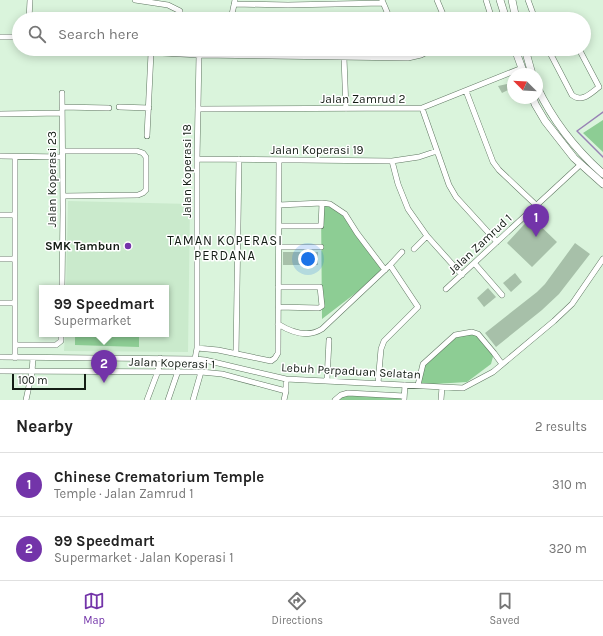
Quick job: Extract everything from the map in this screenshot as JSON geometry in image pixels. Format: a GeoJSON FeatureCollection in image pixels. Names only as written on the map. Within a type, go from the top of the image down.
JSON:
{"type":"FeatureCollection","features":[{"type":"Feature","properties":{"kind":"main road"},"geometry":{"type":"LineString","coordinates":[[500,0],[503,12]]}},
{"type":"Feature","properties":{"kind":"main road"},"geometry":{"type":"LineString","coordinates":[[512,0],[515,12]]}},
{"type":"Feature","properties":{"kind":"main road"},"geometry":{"type":"LineString","coordinates":[[518,56],[522,68]]}},
{"type":"Feature","properties":{"kind":"main road"},"geometry":{"type":"LineString","coordinates":[[527,56],[530,68]]}},
{"type":"Feature","properties":{"kind":"main road"},"geometry":{"type":"LineString","coordinates":[[543,100],[561,129],[587,160],[603,174]]}},
{"type":"Feature","properties":{"kind":"main road"},"geometry":{"type":"LineString","coordinates":[[536,104],[545,121],[574,158],[580,165],[603,184]]}},
{"type":"Feature","properties":{"kind":"street"},"geometry":{"type":"LineString","coordinates":[[30,0],[30,12]]}},
{"type":"Feature","properties":{"kind":"street"},"geometry":{"type":"LineString","coordinates":[[135,0],[172,6],[180,12]]}},
{"type":"Feature","properties":{"kind":"street"},"geometry":{"type":"LineString","coordinates":[[438,0],[442,12]]}},
{"type":"Feature","properties":{"kind":"street"},"geometry":{"type":"LineString","coordinates":[[486,0],[490,12]]}},
{"type":"Feature","properties":{"kind":"street"},"geometry":{"type":"LineString","coordinates":[[528,0],[532,12]]}},
{"type":"Feature","properties":{"kind":"street"},"geometry":{"type":"LineString","coordinates":[[233,12],[235,2],[288,3],[382,1],[387,12]]}},
{"type":"Feature","properties":{"kind":"street"},"geometry":{"type":"LineString","coordinates":[[0,37],[12,37]]}},
{"type":"Feature","properties":{"kind":"street"},"geometry":{"type":"LineString","coordinates":[[147,136],[151,56]]}},
{"type":"Feature","properties":{"kind":"street","name":"Jalan Koperasi 18"},"geometry":{"type":"LineString","coordinates":[[195,359],[197,348],[197,159],[199,56]]}},
{"type":"Feature","properties":{"kind":"street"},"geometry":{"type":"LineString","coordinates":[[304,56],[344,58],[408,58],[417,56]]}},
{"type":"Feature","properties":{"kind":"street"},"geometry":{"type":"LineString","coordinates":[[552,56],[572,95],[575,98],[583,98],[599,87],[583,56]]}},
{"type":"Feature","properties":{"kind":"street"},"geometry":{"type":"LineString","coordinates":[[344,58],[346,109]]}},
{"type":"Feature","properties":{"kind":"street","name":"Jalan Zamrud 2"},"geometry":{"type":"LineString","coordinates":[[198,109],[422,108],[507,77]]}},
{"type":"Feature","properties":{"kind":"street"},"geometry":{"type":"LineString","coordinates":[[466,91],[493,162],[499,170],[536,205]]}},
{"type":"Feature","properties":{"kind":"street","name":"Jalan Koperasi 23"},"geometry":{"type":"LineString","coordinates":[[62,93],[62,285]]}},
{"type":"Feature","properties":{"kind":"street"},"geometry":{"type":"LineString","coordinates":[[119,107],[149,108]]}},
{"type":"Feature","properties":{"kind":"street"},"geometry":{"type":"LineString","coordinates":[[0,114],[109,108]]}},
{"type":"Feature","properties":{"kind":"street"},"geometry":{"type":"LineString","coordinates":[[422,108],[449,185],[456,197],[497,242]]}},
{"type":"Feature","properties":{"kind":"street"},"geometry":{"type":"LineString","coordinates":[[0,156],[15,157],[137,151],[143,152],[146,157],[146,190],[143,194],[63,196]]}},
{"type":"Feature","properties":{"kind":"street","name":"Jalan Koperasi 19"},"geometry":{"type":"LineString","coordinates":[[197,159],[392,161],[419,157],[436,151]]}},
{"type":"Feature","properties":{"kind":"street"},"geometry":{"type":"LineString","coordinates":[[15,157],[15,358]]}},
{"type":"Feature","properties":{"kind":"street"},"geometry":{"type":"LineString","coordinates":[[236,354],[239,159]]}},
{"type":"Feature","properties":{"kind":"street"},"geometry":{"type":"LineString","coordinates":[[197,348],[271,361],[278,353],[279,160]]}},
{"type":"Feature","properties":{"kind":"street"},"geometry":{"type":"LineString","coordinates":[[392,161],[398,184],[408,209],[427,236],[462,275]]}},
{"type":"Feature","properties":{"kind":"street","name":"Jalan Zamrud 1"},"geometry":{"type":"LineString","coordinates":[[446,289],[475,264],[580,165]]}},
{"type":"Feature","properties":{"kind":"street"},"geometry":{"type":"LineString","coordinates":[[279,226],[321,226],[322,203]]}},
{"type":"Feature","properties":{"kind":"street"},"geometry":{"type":"LineString","coordinates":[[278,205],[330,204],[346,214],[385,270]]}},
{"type":"Feature","properties":{"kind":"street"},"geometry":{"type":"LineString","coordinates":[[0,215],[15,215]]}},
{"type":"Feature","properties":{"kind":"street"},"geometry":{"type":"LineString","coordinates":[[414,249],[427,236]]}},
{"type":"Feature","properties":{"kind":"street"},"geometry":{"type":"LineString","coordinates":[[279,247],[321,247]]}},
{"type":"Feature","properties":{"kind":"street"},"geometry":{"type":"LineString","coordinates":[[278,324],[287,329],[307,334],[315,333],[322,329],[402,252]]}},
{"type":"Feature","properties":{"kind":"street"},"geometry":{"type":"LineString","coordinates":[[0,259],[15,259]]}},
{"type":"Feature","properties":{"kind":"street","name":"Lebuh Perpaduan Selatan"},"geometry":{"type":"LineString","coordinates":[[0,357],[195,359],[286,379],[463,388],[493,372],[572,304],[603,259]]}},
{"type":"Feature","properties":{"kind":"street"},"geometry":{"type":"LineString","coordinates":[[475,264],[502,295]]}},
{"type":"Feature","properties":{"kind":"street"},"geometry":{"type":"LineString","coordinates":[[378,383],[381,349],[384,341],[418,307],[390,265]]}},
{"type":"Feature","properties":{"kind":"street"},"geometry":{"type":"LineString","coordinates":[[278,287],[320,287],[322,306],[319,308],[278,307]]}},
{"type":"Feature","properties":{"kind":"street"},"geometry":{"type":"LineString","coordinates":[[0,303],[15,303]]}},
{"type":"Feature","properties":{"kind":"street"},"geometry":{"type":"LineString","coordinates":[[418,385],[424,364],[455,334],[472,332],[478,334],[502,364]]}},
{"type":"Feature","properties":{"kind":"street"},"geometry":{"type":"LineString","coordinates":[[15,345],[56,345],[61,341],[61,337]]}},
{"type":"Feature","properties":{"kind":"street"},"geometry":{"type":"LineString","coordinates":[[327,380],[330,340]]}},
{"type":"Feature","properties":{"kind":"street"},"geometry":{"type":"LineString","coordinates":[[26,400],[32,372],[33,358]]}},
{"type":"Feature","properties":{"kind":"street"},"geometry":{"type":"LineString","coordinates":[[147,400],[158,371],[160,358]]}},
{"type":"Feature","properties":{"kind":"street","name":"Jalan Koperasi 1"},"geometry":{"type":"LineString","coordinates":[[0,371],[201,372],[222,374],[286,390]]}},
{"type":"Feature","properties":{"kind":"street"},"geometry":{"type":"LineString","coordinates":[[168,400],[178,371]]}},
{"type":"Feature","properties":{"kind":"street"},"geometry":{"type":"LineString","coordinates":[[193,400],[201,372]]}},
{"type":"Feature","properties":{"kind":"street"},"geometry":{"type":"LineString","coordinates":[[284,400],[286,379]]}},
{"type":"Feature","properties":{"kind":"street"},"geometry":{"type":"LineString","coordinates":[[335,400],[341,395],[348,393],[404,398],[405,384]]}},
{"type":"Feature","properties":{"kind":"street"},"geometry":{"type":"LineString","coordinates":[[441,400],[442,387]]}},
{"type":"Feature","properties":{"kind":"shaded area","name":"SMK Tambun"},"geometry":{"type":"Polygon","coordinates":[[[68,201],[190,204],[188,352],[64,351],[65,337],[169,337],[169,285],[66,285],[68,201]]]}},
{"type":"Feature","properties":{"kind":"green space"},"geometry":{"type":"Polygon","coordinates":[[[603,120],[603,152],[583,133],[603,120]]]}},
{"type":"Feature","properties":{"kind":"green space"},"geometry":{"type":"Polygon","coordinates":[[[327,204],[345,214],[383,272],[322,319],[321,206],[327,204]]]}},
{"type":"Feature","properties":{"kind":"green space"},"geometry":{"type":"Polygon","coordinates":[[[478,334],[494,353],[491,364],[467,382],[418,385],[423,364],[455,335],[478,334]]]}},
{"type":"Feature","properties":{"kind":"green space"},"geometry":{"type":"Polygon","coordinates":[[[75,337],[139,337],[139,347],[75,345],[75,337]]]}},
{"type":"Feature","properties":{"kind":"green space"},"geometry":{"type":"Polygon","coordinates":[[[341,395],[404,396],[404,400],[335,400],[341,395]]]}},
{"type":"Feature","properties":{"kind":"building"},"geometry":{"type":"Polygon","coordinates":[[[507,84],[507,90],[502,93],[498,86],[507,84]]]}},
{"type":"Feature","properties":{"kind":"building"},"geometry":{"type":"Polygon","coordinates":[[[531,217],[557,242],[532,267],[507,243],[531,217]]]}},
{"type":"Feature","properties":{"kind":"building"},"geometry":{"type":"Polygon","coordinates":[[[575,243],[590,254],[559,294],[542,310],[496,347],[485,333],[545,284],[575,243]]]}},
{"type":"Feature","properties":{"kind":"building"},"geometry":{"type":"Polygon","coordinates":[[[283,252],[318,252],[318,265],[283,265],[283,252]]]}},
{"type":"Feature","properties":{"kind":"building"},"geometry":{"type":"Polygon","coordinates":[[[515,273],[522,282],[511,292],[503,283],[515,273]]]}},
{"type":"Feature","properties":{"kind":"building"},"geometry":{"type":"Polygon","coordinates":[[[488,288],[496,297],[484,307],[477,298],[488,288]]]}},
{"type":"Feature","properties":{"kind":"waterway"},"geometry":{"type":"LineString","coordinates":[[603,112],[577,131],[603,157]]}},
{"type":"Feature","properties":{"kind":"place","name":"Chinese Crematorium Temple"},"geometry":{"type":"Point","coordinates":[536,237]}},
{"type":"Feature","properties":{"kind":"place","name":"SMK Tambun"},"geometry":{"type":"Point","coordinates":[128,246]}},
{"type":"Feature","properties":{"kind":"place","name":"99 Speedmart"},"geometry":{"type":"Point","coordinates":[104,383]}},
{"type":"Feature","properties":{"kind":"district","name":"TAMAN KOPERASI PERDANA"},"geometry":{"type":"Point","coordinates":[225,248]}}]}
